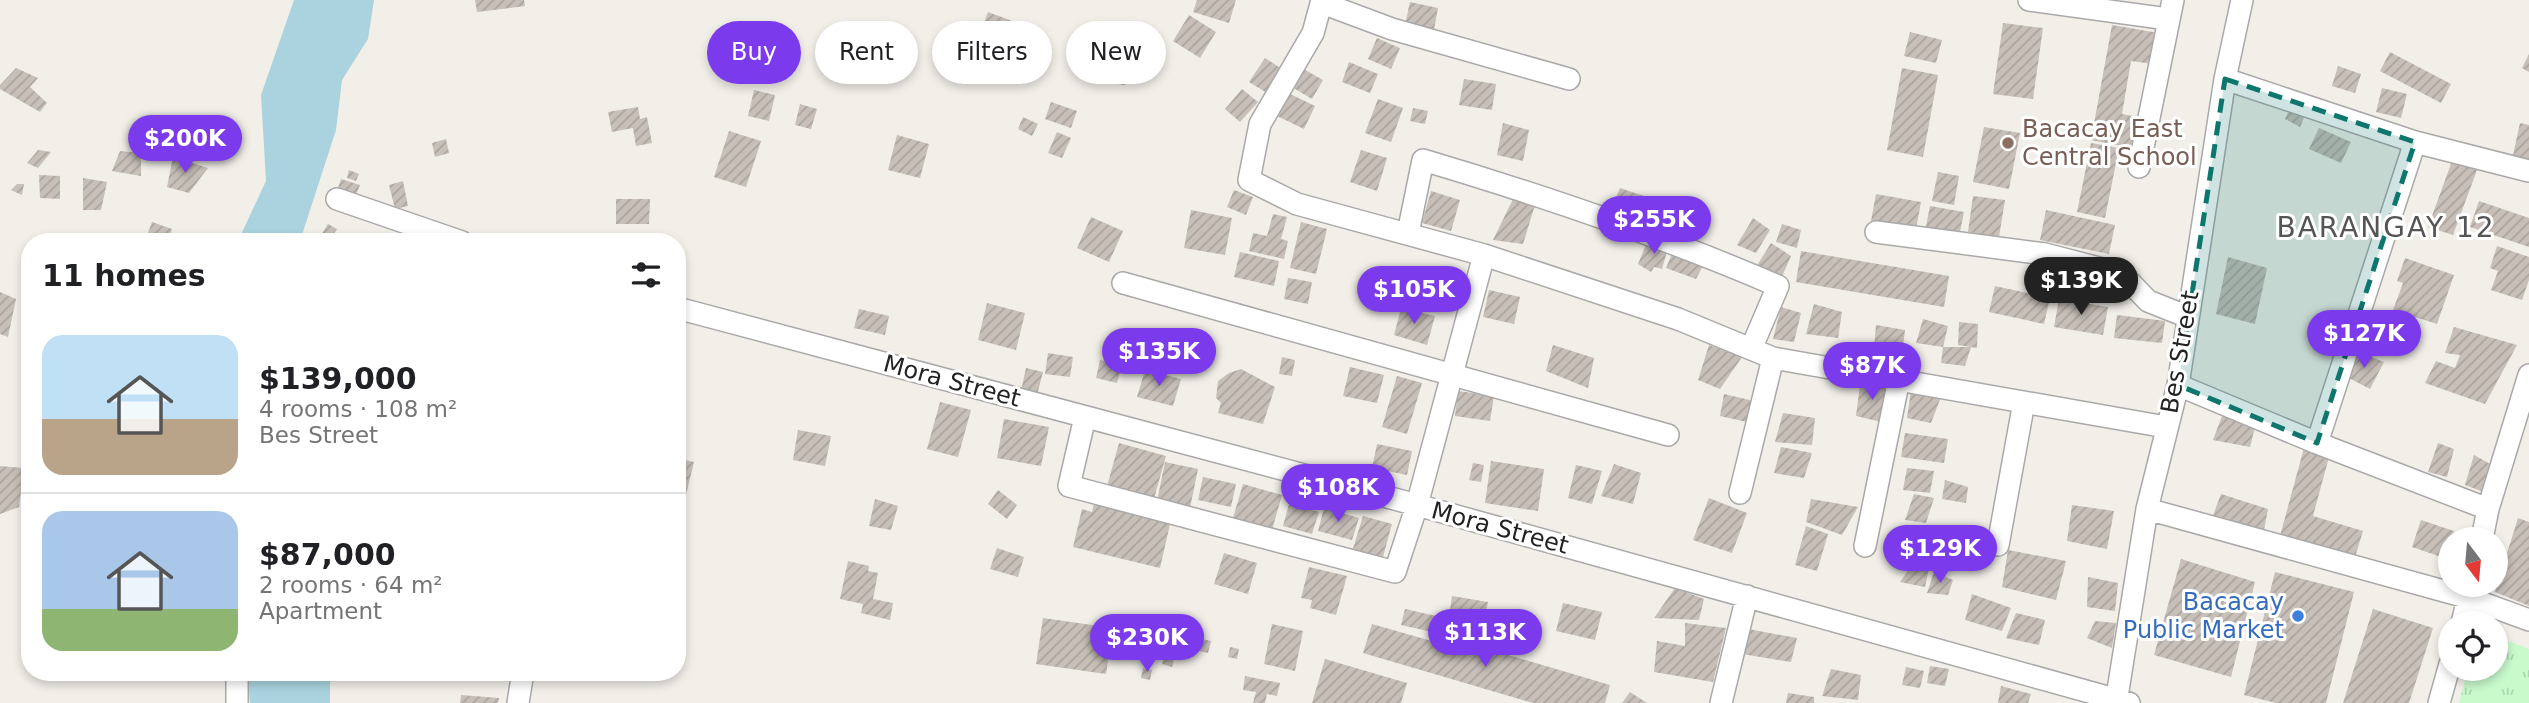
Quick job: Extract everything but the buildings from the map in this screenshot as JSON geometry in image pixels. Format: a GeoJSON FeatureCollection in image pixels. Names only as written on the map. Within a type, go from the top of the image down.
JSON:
{"type":"FeatureCollection","features":[{"type":"Feature","properties":{"kind":"street"},"geometry":{"type":"LineString","coordinates":[[2029,0],[2171,10],[2140,167]]}},
{"type":"Feature","properties":{"kind":"street","name":"Bes Street"},"geometry":{"type":"LineString","coordinates":[[2121,702],[2147,509],[2178,385],[2225,79],[2242,0]]}},
{"type":"Feature","properties":{"kind":"street"},"geometry":{"type":"LineString","coordinates":[[1569,79],[1392,29],[1322,2],[1313,33],[1260,124],[1249,180],[1297,204],[1484,255],[1678,319],[1773,358],[2166,427]]}},
{"type":"Feature","properties":{"kind":"street"},"geometry":{"type":"LineString","coordinates":[[2225,79],[2415,142],[2529,172]]}},
{"type":"Feature","properties":{"kind":"street"},"geometry":{"type":"LineString","coordinates":[[2318,443],[2415,142]]}},
{"type":"Feature","properties":{"kind":"street"},"geometry":{"type":"LineString","coordinates":[[1408,233],[1423,160],[1546,197],[1710,257],[1778,286],[1751,349]]}},
{"type":"Feature","properties":{"kind":"street"},"geometry":{"type":"LineString","coordinates":[[337,199],[436,233]]}},
{"type":"Feature","properties":{"kind":"street"},"geometry":{"type":"LineString","coordinates":[[1876,232],[2045,254],[2122,274],[2148,301],[2188,317]]}},
{"type":"Feature","properties":{"kind":"street"},"geometry":{"type":"LineString","coordinates":[[1085,417],[1069,486],[1395,572],[1454,375],[1484,255]]}},
{"type":"Feature","properties":{"kind":"street"},"geometry":{"type":"LineString","coordinates":[[1123,283],[1668,435]]}},
{"type":"Feature","properties":{"kind":"street","name":"Mora Street"},"geometry":{"type":"LineString","coordinates":[[686,310],[1417,505],[2121,702]]}},
{"type":"Feature","properties":{"kind":"street"},"geometry":{"type":"LineString","coordinates":[[1740,493],[1773,358]]}},
{"type":"Feature","properties":{"kind":"street"},"geometry":{"type":"LineString","coordinates":[[2484,527],[2529,374]]}},
{"type":"Feature","properties":{"kind":"street"},"geometry":{"type":"LineString","coordinates":[[1865,546],[1899,379]]}},
{"type":"Feature","properties":{"kind":"street"},"geometry":{"type":"LineString","coordinates":[[2178,385],[2488,509]]}},
{"type":"Feature","properties":{"kind":"street"},"geometry":{"type":"LineString","coordinates":[[1998,545],[2024,402]]}},
{"type":"Feature","properties":{"kind":"street"},"geometry":{"type":"LineString","coordinates":[[2147,509],[2438,583]]}},
{"type":"Feature","properties":{"kind":"street"},"geometry":{"type":"LineString","coordinates":[[1721,703],[1747,596]]}},
{"type":"Feature","properties":{"kind":"street"},"geometry":{"type":"LineString","coordinates":[[2482,597],[2529,620]]}},
{"type":"Feature","properties":{"kind":"street"},"geometry":{"type":"LineString","coordinates":[[237,681],[237,703]]}},
{"type":"Feature","properties":{"kind":"street"},"geometry":{"type":"LineString","coordinates":[[518,703],[522,681]]}},
{"type":"Feature","properties":{"kind":"street"},"geometry":{"type":"LineString","coordinates":[[2439,703],[2445,681]]}},
{"type":"Feature","properties":{"kind":"highlighted area"},"geometry":{"type":"Polygon","coordinates":[[[2225,79],[2415,142],[2317,443],[2178,385],[2225,79]]]}},
{"type":"Feature","properties":{"kind":"green space"},"geometry":{"type":"Polygon","coordinates":[[[2508,641],[2529,649],[2529,703],[2459,703],[2465,681],[2508,681],[2508,641]]]}},
{"type":"Feature","properties":{"kind":"water"},"geometry":{"type":"Polygon","coordinates":[[[294,0],[374,0],[368,39],[342,80],[336,130],[303,233],[242,233],[266,181],[261,95],[294,0]]]}},
{"type":"Feature","properties":{"kind":"water"},"geometry":{"type":"Polygon","coordinates":[[[248,681],[330,681],[330,703],[250,703],[248,681]]]}},
{"type":"Feature","properties":{"kind":"place","name":"Bacacay East Central School"},"geometry":{"type":"Point","coordinates":[2008,143]}},
{"type":"Feature","properties":{"kind":"place","name":"Bacacay Public Market"},"geometry":{"type":"Point","coordinates":[2298,616]}},
{"type":"Feature","properties":{"kind":"district","name":"BARANGAY 12"},"geometry":{"type":"Point","coordinates":[2386,227]}}]}
